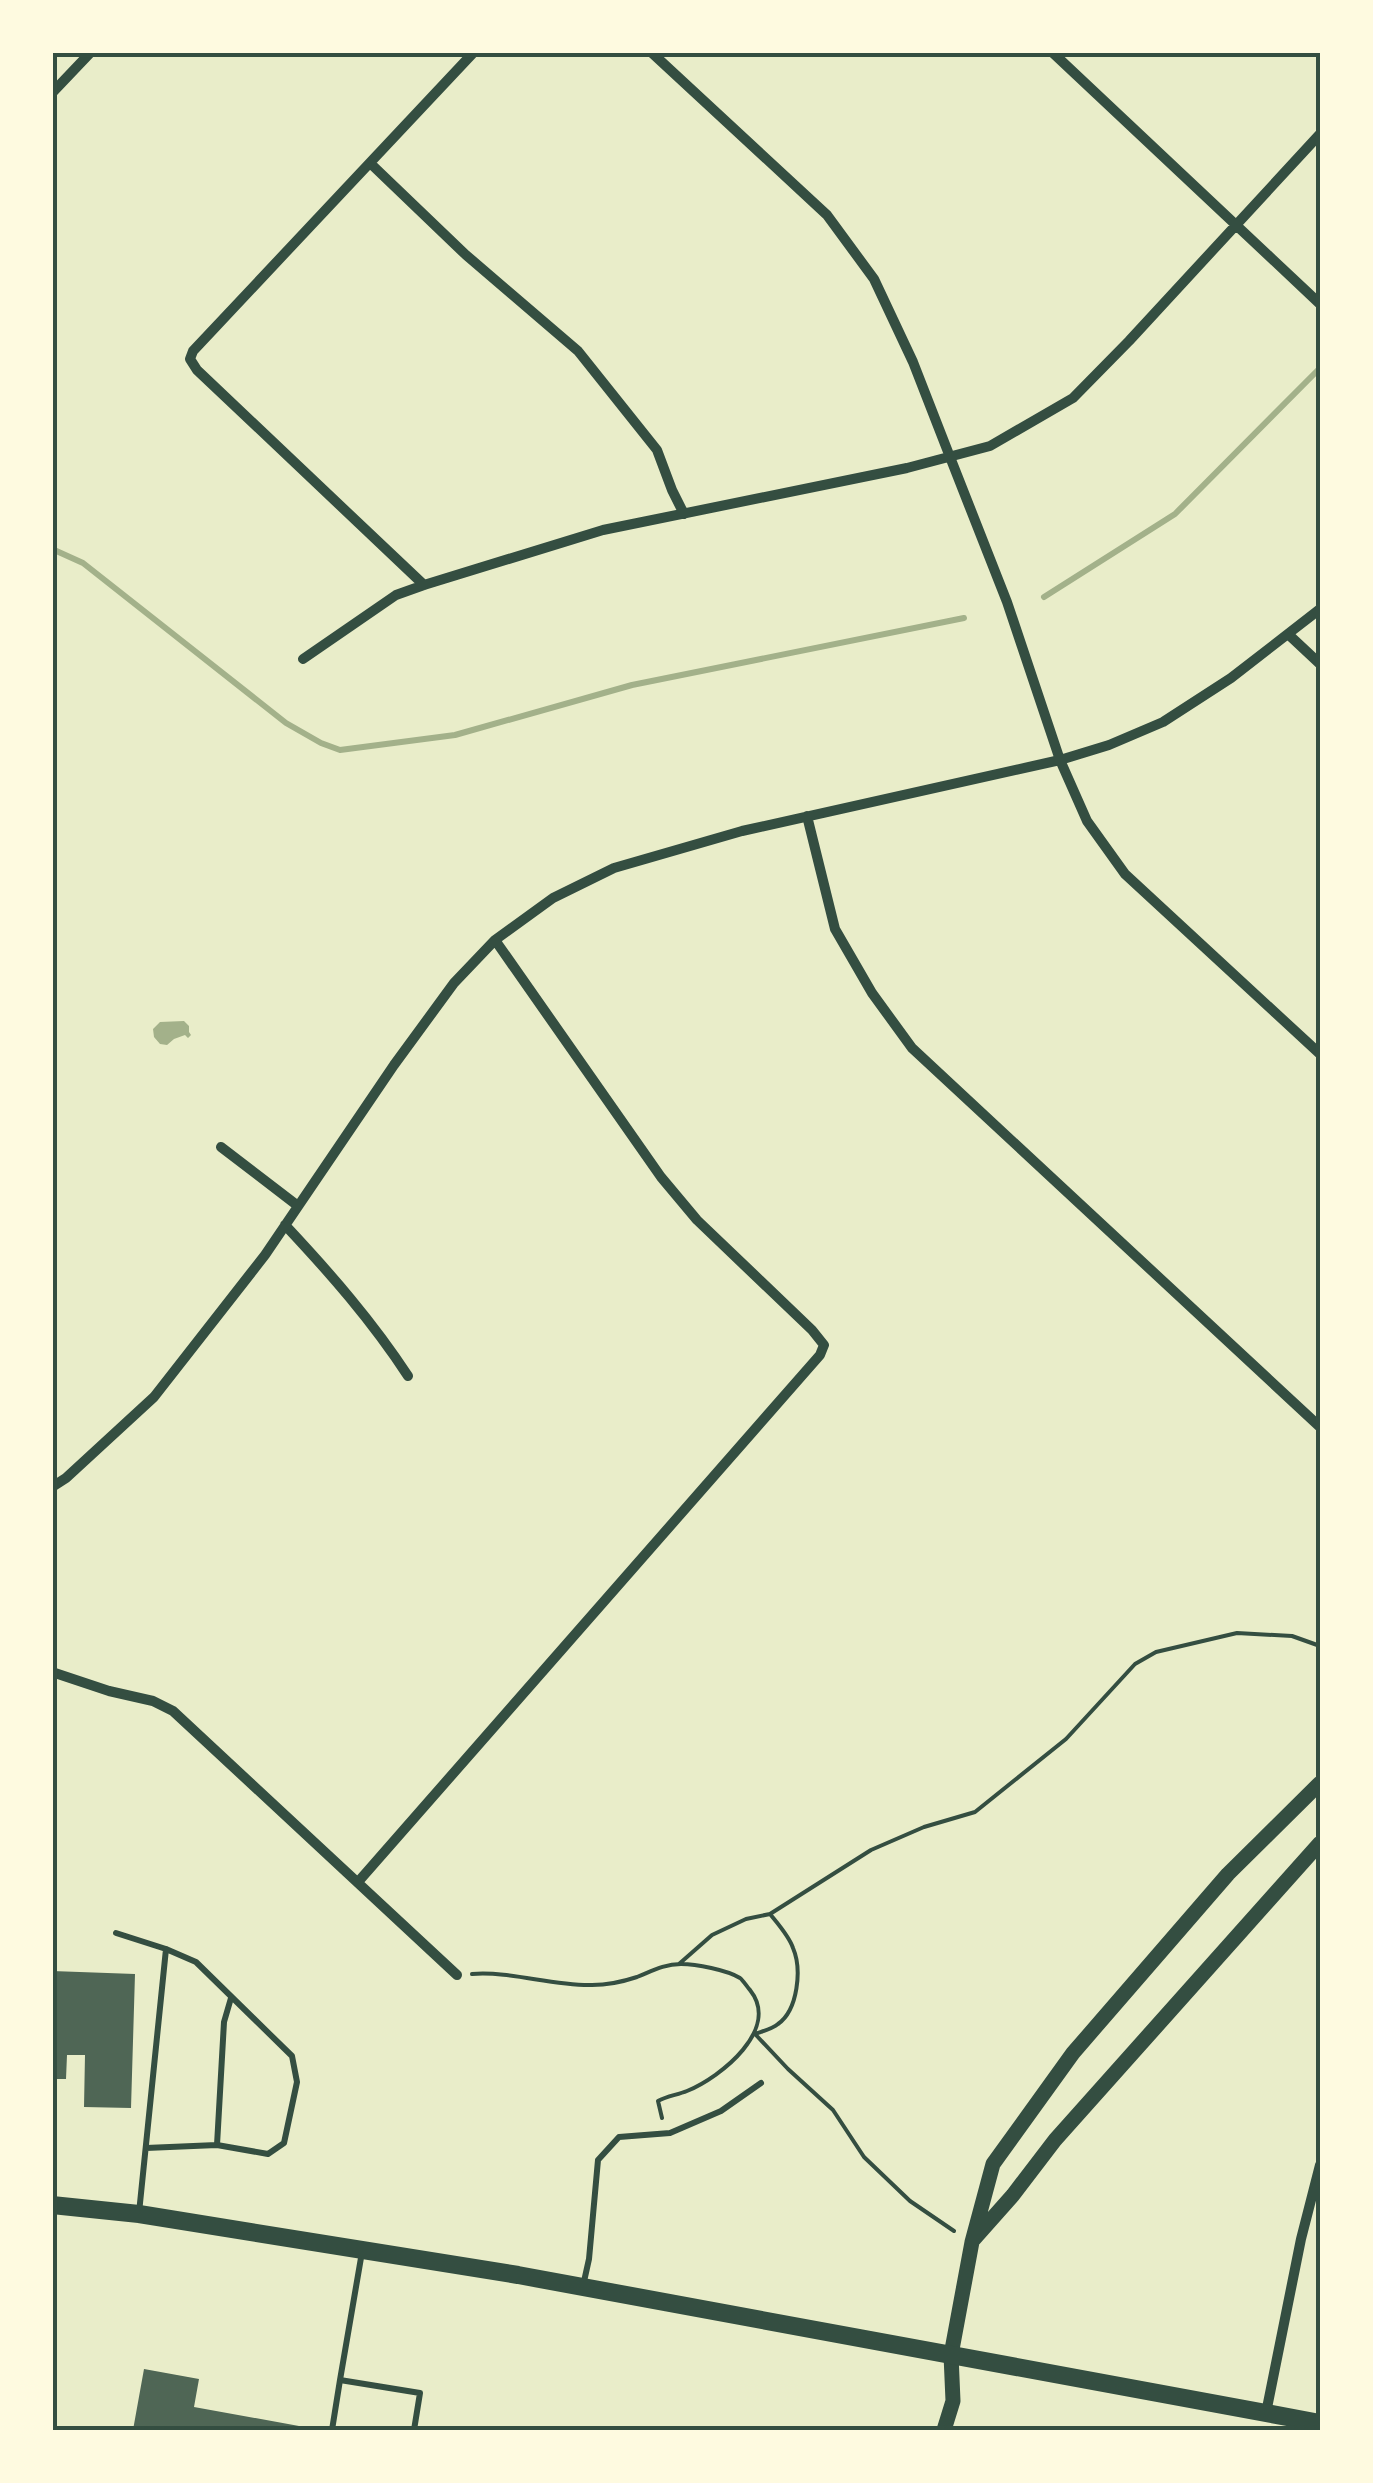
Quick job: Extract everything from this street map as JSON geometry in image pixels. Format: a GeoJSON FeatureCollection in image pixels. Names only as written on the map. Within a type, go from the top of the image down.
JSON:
{"type":"FeatureCollection","features":[{"type":"Feature","properties":{"kind":"main road"},"geometry":{"type":"LineString","coordinates":[[52,2205],[139,2214],[518,2275],[1320,2423]]}},
{"type":"Feature","properties":{"kind":"street"},"geometry":{"type":"LineString","coordinates":[[52,94],[91,52]]}},
{"type":"Feature","properties":{"kind":"street"},"geometry":{"type":"LineString","coordinates":[[424,585],[197,370],[190,359],[193,351],[474,52]]}},
{"type":"Feature","properties":{"kind":"street"},"geometry":{"type":"LineString","coordinates":[[651,52],[827,215],[874,279],[913,362],[950,456],[1007,602],[1060,760],[1087,821],[1125,874],[1320,1054]]}},
{"type":"Feature","properties":{"kind":"street"},"geometry":{"type":"LineString","coordinates":[[1052,52],[1320,304]]}},
{"type":"Feature","properties":{"kind":"street"},"geometry":{"type":"LineString","coordinates":[[303,659],[396,595],[424,585],[603,530],[908,468],[990,446],[1073,398],[1320,134]]}},
{"type":"Feature","properties":{"kind":"street"},"geometry":{"type":"LineString","coordinates":[[370,164],[466,256],[578,351],[656,450],[684,514]]}},
{"type":"Feature","properties":{"kind":"street"},"geometry":{"type":"LineString","coordinates":[[52,1488],[154,1397],[265,1254],[454,982],[495,940],[553,898],[614,868],[742,831],[1060,760],[1109,745],[1163,722],[1232,678],[1320,609]]}},
{"type":"Feature","properties":{"kind":"street"},"geometry":{"type":"LineString","coordinates":[[1289,635],[1320,664]]}},
{"type":"Feature","properties":{"kind":"street"},"geometry":{"type":"LineString","coordinates":[[807,816],[835,930],[872,994],[912,1048],[1320,1427]]}},
{"type":"Feature","properties":{"kind":"street"},"geometry":{"type":"LineString","coordinates":[[358,1882],[820,1355],[824,1345],[697,1220],[660,1177],[495,940]]}},
{"type":"Feature","properties":{"kind":"street"},"geometry":{"type":"LineString","coordinates":[[221,1147],[298,1206]]}},
{"type":"Feature","properties":{"kind":"street"},"geometry":{"type":"LineString","coordinates":[[285,1225],[341,1284],[408,1376]]}},
{"type":"Feature","properties":{"kind":"street"},"geometry":{"type":"LineString","coordinates":[[52,1672],[153,1701],[173,1711],[457,1975]]}},
{"type":"Feature","properties":{"kind":"street"},"geometry":{"type":"LineString","coordinates":[[944,2430],[953,2401],[951,2355],[972,2242],[993,2164],[1073,2053],[1228,1874],[1320,1783]]}},
{"type":"Feature","properties":{"kind":"street"},"geometry":{"type":"LineString","coordinates":[[972,2242],[1055,2140],[1320,1843]]}},
{"type":"Feature","properties":{"kind":"street"},"geometry":{"type":"LineString","coordinates":[[1266,2413],[1300,2238],[1320,2165]]}},
{"type":"Feature","properties":{"kind":"lane"},"geometry":{"type":"LineString","coordinates":[[116,1934],[196,1962],[292,2056],[297,2082],[284,2143],[268,2154],[217,2144],[146,2148]]}},
{"type":"Feature","properties":{"kind":"lane"},"geometry":{"type":"LineString","coordinates":[[139,2214],[166,1950]]}},
{"type":"Feature","properties":{"kind":"lane"},"geometry":{"type":"LineString","coordinates":[[217,2144],[224,2022],[231,1998]]}},
{"type":"Feature","properties":{"kind":"lane"},"geometry":{"type":"LineString","coordinates":[[583,2288],[598,2160],[619,2137],[664,2134],[721,2111],[761,2084]]}},
{"type":"Feature","properties":{"kind":"lane"},"geometry":{"type":"LineString","coordinates":[[332,2430],[362,2251]]}},
{"type":"Feature","properties":{"kind":"lane"},"geometry":{"type":"LineString","coordinates":[[340,2380],[420,2393],[414,2430]]}},
{"type":"Feature","properties":{"kind":"path"},"geometry":{"type":"LineString","coordinates":[[679,1964],[712,1935],[770,1914],[871,1850],[975,1812],[1066,1740],[1135,1664],[1156,1652],[1237,1633],[1292,1636],[1320,1646]]}},
{"type":"Feature","properties":{"kind":"path"},"geometry":{"type":"LineString","coordinates":[[664,2134],[658,2101],[712,2078],[756,2034],[782,2022],[788,2014],[797,1967],[793,1947],[770,1914]]}},
{"type":"Feature","properties":{"kind":"path"},"geometry":{"type":"LineString","coordinates":[[457,1975],[496,1972],[535,1981],[595,1986],[679,1964],[706,1967],[741,1978],[756,1998],[756,2034]]}},
{"type":"Feature","properties":{"kind":"path"},"geometry":{"type":"LineString","coordinates":[[756,2034],[832,2110],[864,2157],[910,2201],[972,2242]]}},
{"type":"Feature","properties":{"kind":"shaded area"},"geometry":{"type":"Polygon","coordinates":[[[184,1021],[189,1026],[188,1038],[185,1035],[167,1045],[154,1037],[153,1029],[160,1022],[184,1021]]]}},
{"type":"Feature","properties":{"kind":"building"},"geometry":{"type":"Polygon","coordinates":[[[52,1971],[135,1974],[131,2108],[84,2107],[85,2055],[67,2055],[66,2079],[52,2079],[52,1971]]]}},
{"type":"Feature","properties":{"kind":"building"},"geometry":{"type":"Polygon","coordinates":[[[144,2369],[199,2379],[194,2407],[299,2426],[298,2430],[133,2430],[144,2369]]]}},
{"type":"Feature","properties":{"kind":"waterway"},"geometry":{"type":"LineString","coordinates":[[1044,597],[1175,514],[1319,369]]}},
{"type":"Feature","properties":{"kind":"waterway"},"geometry":{"type":"LineString","coordinates":[[52,549],[83,563],[286,723],[340,750],[455,735],[632,685],[964,618]]}}]}
